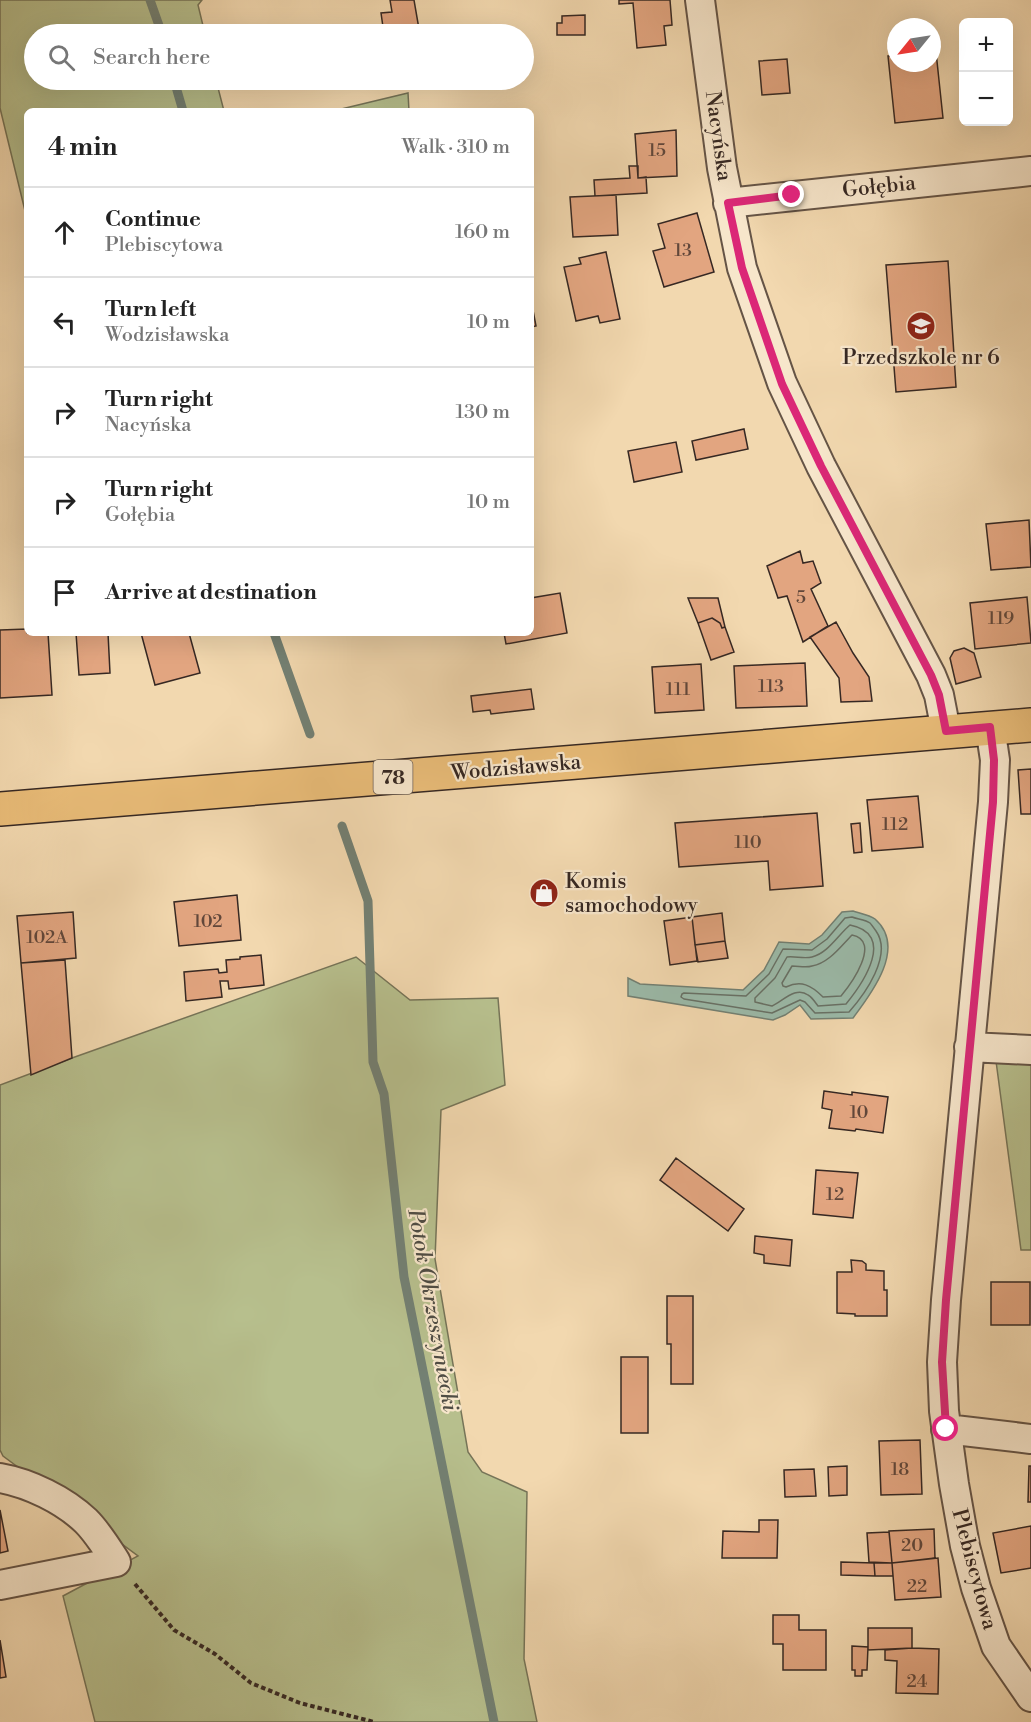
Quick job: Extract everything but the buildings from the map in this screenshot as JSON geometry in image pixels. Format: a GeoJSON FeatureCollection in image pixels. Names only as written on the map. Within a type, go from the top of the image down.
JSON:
{"type":"FeatureCollection","features":[{"type":"Feature","properties":{"kind":"main road","name":"Wodzisławska"},"geometry":{"type":"LineString","coordinates":[[0,810],[1031,724]]}},
{"type":"Feature","properties":{"kind":"street","name":"Nacyńska"},"geometry":{"type":"LineString","coordinates":[[700,0],[728,203],[742,268],[782,384],[821,466],[931,675],[939,695],[946,731]]}},
{"type":"Feature","properties":{"kind":"street","name":"Gołębia"},"geometry":{"type":"LineString","coordinates":[[728,203],[1031,171]]}},
{"type":"Feature","properties":{"kind":"street","name":"Plebiscytowa"},"geometry":{"type":"LineString","coordinates":[[990,727],[994,760],[993,802],[942,1362],[946,1429],[965,1546],[986,1620],[996,1646],[1031,1698]]}},
{"type":"Feature","properties":{"kind":"street"},"geometry":{"type":"LineString","coordinates":[[969,1047],[1031,1050]]}},
{"type":"Feature","properties":{"kind":"street"},"geometry":{"type":"LineString","coordinates":[[946,1429],[1031,1439]]}},
{"type":"Feature","properties":{"kind":"street"},"geometry":{"type":"LineString","coordinates":[[0,1478],[34,1488],[55,1499],[85,1520],[103,1541],[116,1562],[0,1585]]}},
{"type":"Feature","properties":{"kind":"path"},"geometry":{"type":"LineString","coordinates":[[116,1562],[174,1630],[215,1654],[251,1683],[300,1703],[374,1722]]}},
{"type":"Feature","properties":{"kind":"green space"},"geometry":{"type":"Polygon","coordinates":[[[0,0],[202,0],[198,5],[203,24],[24,24],[24,90],[219,90],[223,108],[24,108],[24,207],[0,108],[0,0]]]}},
{"type":"Feature","properties":{"kind":"green space"},"geometry":{"type":"Polygon","coordinates":[[[408,93],[409,108],[346,108],[408,93]]]}},
{"type":"Feature","properties":{"kind":"green space"},"geometry":{"type":"Polygon","coordinates":[[[356,957],[410,1000],[498,998],[505,1085],[441,1110],[435,1259],[468,1452],[482,1472],[527,1492],[524,1659],[537,1722],[95,1722],[63,1596],[138,1556],[3,1456],[0,1450],[0,1085],[356,957]]]}},
{"type":"Feature","properties":{"kind":"green space"},"geometry":{"type":"Polygon","coordinates":[[[996,1061],[1031,1062],[1031,1250],[1021,1250],[996,1061]]]}},
{"type":"Feature","properties":{"kind":"water"},"geometry":{"type":"Polygon","coordinates":[[[853,911],[875,919],[884,930],[888,943],[887,956],[877,983],[853,1018],[811,1019],[800,1005],[773,1020],[628,996],[628,978],[640,984],[743,990],[764,970],[779,942],[809,944],[822,935],[842,912],[853,911]]]}},
{"type":"Feature","properties":{"kind":"waterway","name":"Potok Okrzeszyniecki"},"geometry":{"type":"LineString","coordinates":[[150,0],[158,24]]}},
{"type":"Feature","properties":{"kind":"waterway","name":"Potok Okrzeszyniecki"},"geometry":{"type":"LineString","coordinates":[[177,90],[182,108]]}},
{"type":"Feature","properties":{"kind":"waterway"},"geometry":{"type":"LineString","coordinates":[[275,636],[310,734]]}},
{"type":"Feature","properties":{"kind":"waterway","name":"Potok Okrzeszyniecki"},"geometry":{"type":"LineString","coordinates":[[342,826],[368,901],[373,1062],[384,1094],[404,1277],[494,1722]]}},
{"type":"Feature","properties":{"kind":"place","name":"Przedszkole nr 6"},"geometry":{"type":"Point","coordinates":[921,326]}},
{"type":"Feature","properties":{"kind":"place","name":"Komis samochodowy"},"geometry":{"type":"Point","coordinates":[544,893]}},
{"type":"Feature","properties":{"kind":"route"},"geometry":{"type":"LineString","coordinates":[[792,195],[728,203],[742,268],[782,384],[821,466],[936,685],[946,731],[990,727],[994,752],[995,769],[988,863],[946,1300],[942,1362],[946,1429]]}}]}
